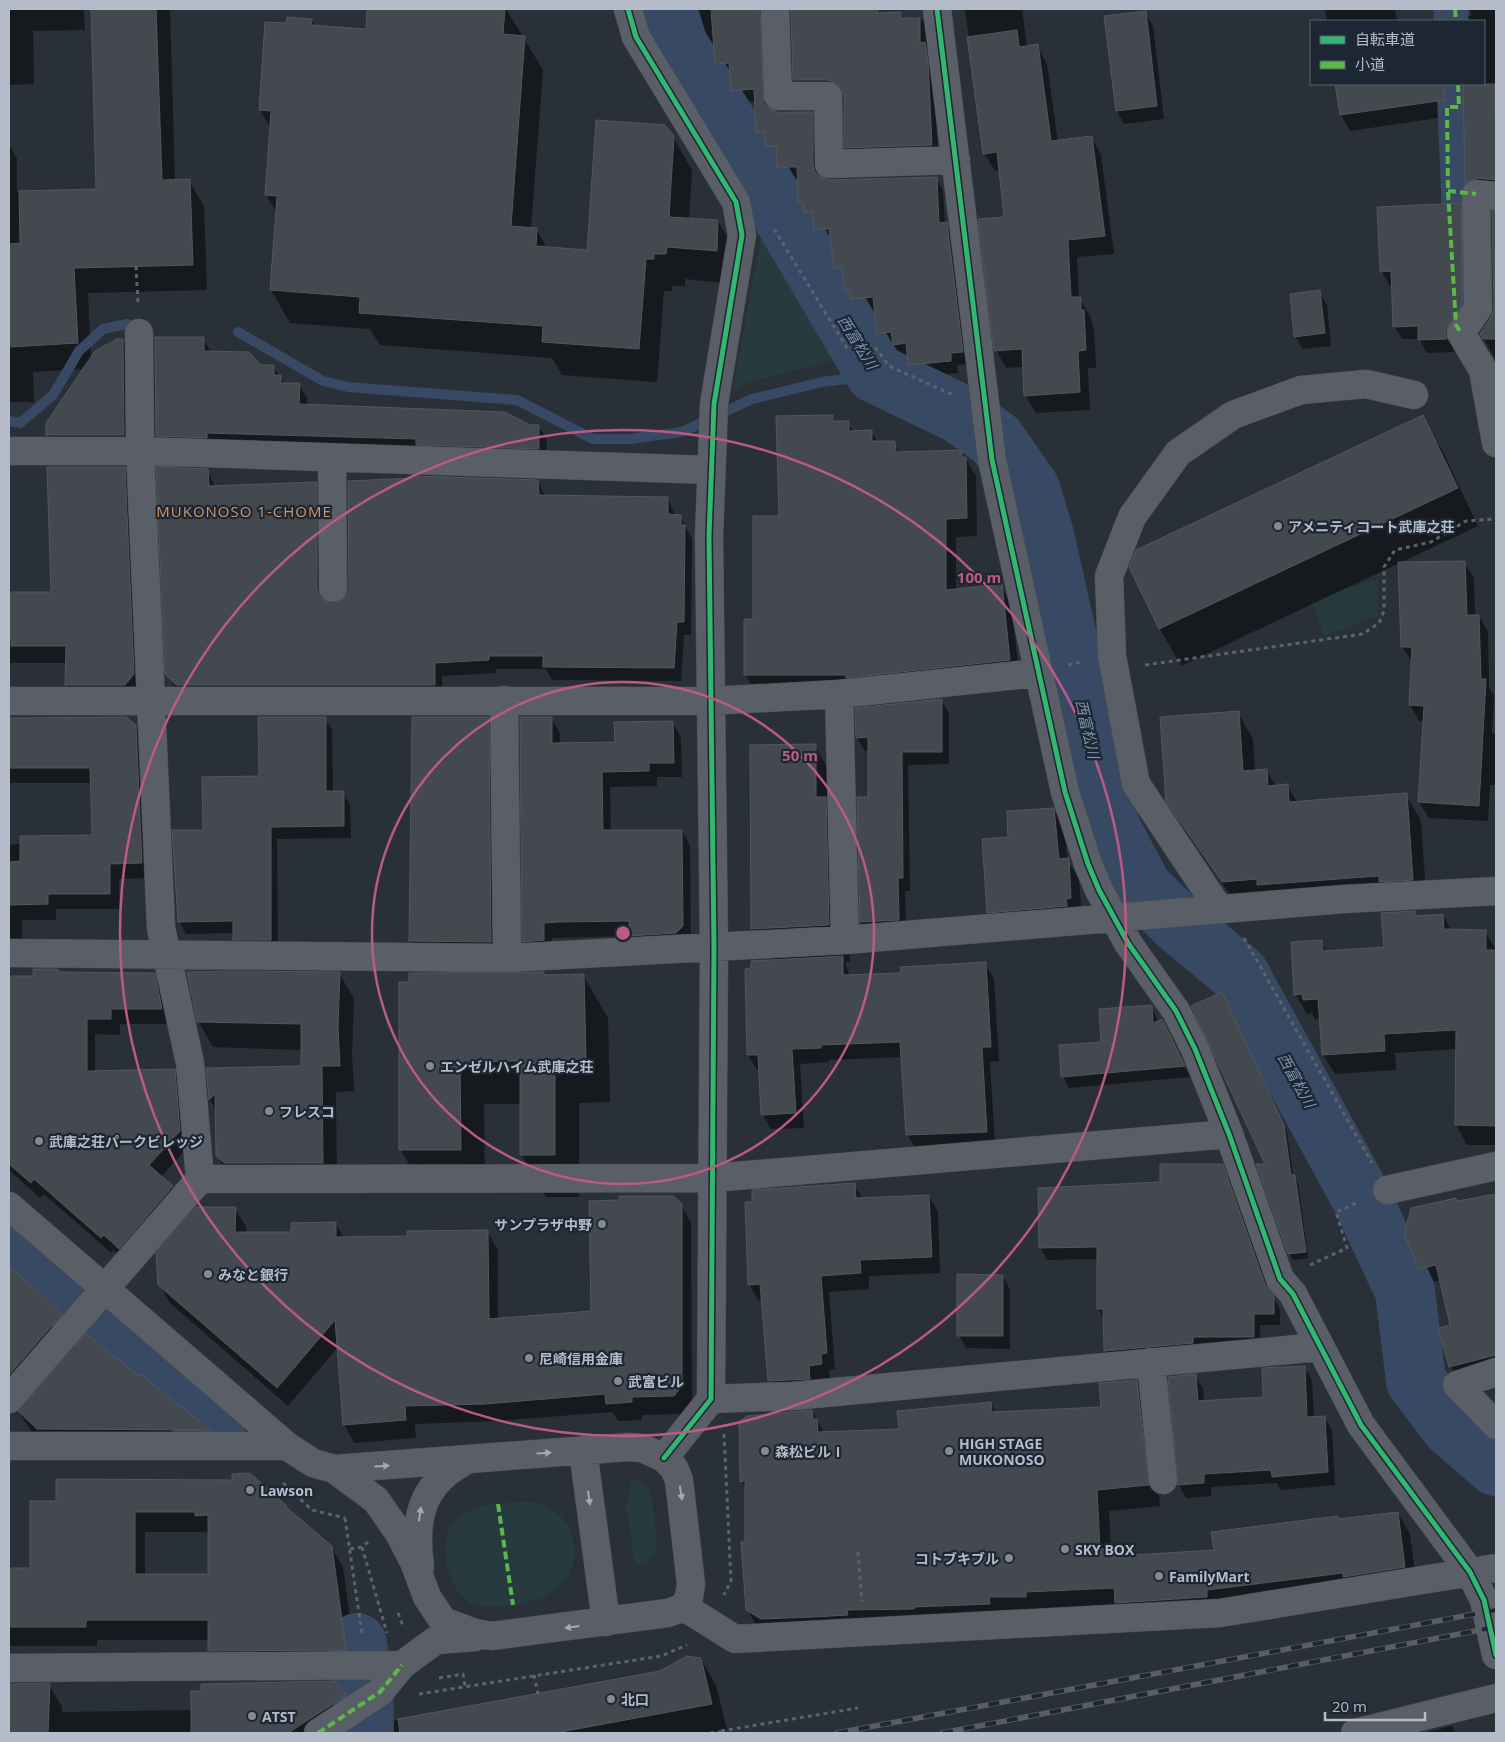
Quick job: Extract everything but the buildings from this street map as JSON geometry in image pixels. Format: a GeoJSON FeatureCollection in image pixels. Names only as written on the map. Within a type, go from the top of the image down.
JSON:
{"type":"FeatureCollection","features":[{"type":"Feature","properties":{"kind":"street"},"geometry":{"type":"LineString","coordinates":[[628,9],[636,37],[736,202],[742,235],[714,404],[711,470],[709,701],[714,948],[712,1178],[716,1398],[664,1458]]}},
{"type":"Feature","properties":{"kind":"street"},"geometry":{"type":"LineString","coordinates":[[775,9],[778,96],[828,96],[829,164],[956,160]]}},
{"type":"Feature","properties":{"kind":"street"},"geometry":{"type":"LineString","coordinates":[[942,9],[936,9],[992,460],[1037,673],[1065,792],[1076,830],[1091,872],[1113,918],[1176,1011],[1195,1049],[1229,1134],[1280,1279],[1293,1294],[1319,1347],[1362,1425],[1483,1570],[1484,1600],[1496,1655]]}},
{"type":"Feature","properties":{"kind":"street"},"geometry":{"type":"LineString","coordinates":[[1496,196],[1476,194],[1478,308],[1461,333],[1484,370],[1496,443]]}},
{"type":"Feature","properties":{"kind":"street"},"geometry":{"type":"LineString","coordinates":[[9,1399],[103,1288],[200,1179],[190,1063],[160,928],[140,451],[139,333]]}},
{"type":"Feature","properties":{"kind":"street"},"geometry":{"type":"LineString","coordinates":[[1219,909],[1136,784],[1113,664],[1109,576],[1132,517],[1178,453],[1234,415],[1301,390],[1366,384],[1414,395]]}},
{"type":"Feature","properties":{"kind":"street"},"geometry":{"type":"LineString","coordinates":[[9,451],[140,451],[711,470]]}},
{"type":"Feature","properties":{"kind":"street"},"geometry":{"type":"LineString","coordinates":[[332,458],[333,588]]}},
{"type":"Feature","properties":{"kind":"street"},"geometry":{"type":"LineString","coordinates":[[9,701],[709,701],[839,694],[1037,673]]}},
{"type":"Feature","properties":{"kind":"street"},"geometry":{"type":"LineString","coordinates":[[839,694],[844,940]]}},
{"type":"Feature","properties":{"kind":"street"},"geometry":{"type":"LineString","coordinates":[[504,700],[507,958]]}},
{"type":"Feature","properties":{"kind":"street"},"geometry":{"type":"LineString","coordinates":[[9,953],[507,958],[844,940],[1219,909],[1496,891]]}},
{"type":"Feature","properties":{"kind":"street"},"geometry":{"type":"LineString","coordinates":[[200,1179],[712,1178],[1229,1134]]}},
{"type":"Feature","properties":{"kind":"street"},"geometry":{"type":"LineString","coordinates":[[1387,1190],[1496,1166]]}},
{"type":"Feature","properties":{"kind":"street"},"geometry":{"type":"LineString","coordinates":[[9,1206],[287,1446],[313,1463],[334,1469],[583,1450],[642,1448],[664,1458],[674,1468],[679,1480],[691,1584],[689,1596],[684,1606],[668,1613],[492,1636],[436,1640],[394,1665],[9,1668]]}},
{"type":"Feature","properties":{"kind":"street"},"geometry":{"type":"LineString","coordinates":[[716,1398],[792,1396],[1319,1347]]}},
{"type":"Feature","properties":{"kind":"street"},"geometry":{"type":"LineString","coordinates":[[1151,1362],[1163,1480]]}},
{"type":"Feature","properties":{"kind":"street"},"geometry":{"type":"LineString","coordinates":[[1496,1372],[1457,1385],[1496,1424]]}},
{"type":"Feature","properties":{"kind":"street"},"geometry":{"type":"LineString","coordinates":[[9,1446],[287,1446]]}},
{"type":"Feature","properties":{"kind":"street"},"geometry":{"type":"LineString","coordinates":[[583,1450],[606,1622]]}},
{"type":"Feature","properties":{"kind":"street"},"geometry":{"type":"LineString","coordinates":[[469,1459],[441,1477],[426,1495],[422,1506],[418,1554],[422,1580],[427,1596],[443,1621],[475,1633],[492,1636]]}},
{"type":"Feature","properties":{"kind":"street"},"geometry":{"type":"LineString","coordinates":[[334,1469],[376,1500],[399,1534],[422,1580]]}},
{"type":"Feature","properties":{"kind":"street"},"geometry":{"type":"LineString","coordinates":[[684,1606],[734,1639],[1220,1613],[1483,1570]]}},
{"type":"Feature","properties":{"kind":"street"},"geometry":{"type":"LineString","coordinates":[[318,1733],[380,1692],[394,1665]]}},
{"type":"Feature","properties":{"kind":"street"},"geometry":{"type":"LineString","coordinates":[[1354,1733],[1496,1698]]}},
{"type":"Feature","properties":{"kind":"path"},"geometry":{"type":"LineString","coordinates":[[136,266],[139,333]]}},
{"type":"Feature","properties":{"kind":"path"},"geometry":{"type":"LineString","coordinates":[[847,348],[875,347],[889,366],[956,396],[986,417]]}},
{"type":"Feature","properties":{"kind":"path"},"geometry":{"type":"LineString","coordinates":[[1113,664],[1145,665],[1363,634],[1379,623],[1384,611],[1384,567],[1395,550],[1431,542],[1466,521],[1496,519]]}},
{"type":"Feature","properties":{"kind":"path"},"geometry":{"type":"LineString","coordinates":[[1219,909],[1250,944],[1387,1190]]}},
{"type":"Feature","properties":{"kind":"path"},"geometry":{"type":"LineString","coordinates":[[1280,1279],[1347,1248],[1336,1212],[1344,1209]]}},
{"type":"Feature","properties":{"kind":"path"},"geometry":{"type":"LineString","coordinates":[[716,1398],[731,1582],[723,1597]]}},
{"type":"Feature","properties":{"kind":"path"},"geometry":{"type":"LineString","coordinates":[[278,1478],[312,1510],[345,1518],[352,1523]]}},
{"type":"Feature","properties":{"kind":"path"},"geometry":{"type":"LineString","coordinates":[[345,1518],[362,1637]]}},
{"type":"Feature","properties":{"kind":"path"},"geometry":{"type":"LineString","coordinates":[[372,1538],[375,1547]]}},
{"type":"Feature","properties":{"kind":"path"},"geometry":{"type":"LineString","coordinates":[[350,1549],[362,1547],[388,1636]]}},
{"type":"Feature","properties":{"kind":"path"},"geometry":{"type":"LineString","coordinates":[[858,1552],[864,1632]]}},
{"type":"Feature","properties":{"kind":"path"},"geometry":{"type":"LineString","coordinates":[[397,1610],[403,1628]]}},
{"type":"Feature","properties":{"kind":"path"},"geometry":{"type":"LineString","coordinates":[[419,1694],[661,1656],[688,1644]]}},
{"type":"Feature","properties":{"kind":"path"},"geometry":{"type":"LineString","coordinates":[[438,1678],[463,1674],[465,1686]]}},
{"type":"Feature","properties":{"kind":"path"},"geometry":{"type":"LineString","coordinates":[[534,1675],[538,1694]]}},
{"type":"Feature","properties":{"kind":"path"},"geometry":{"type":"LineString","coordinates":[[710,1733],[858,1708]]}},
{"type":"Feature","properties":{"kind":"green space"},"geometry":{"type":"Polygon","coordinates":[[[764,221],[846,362],[832,360],[748,383],[732,393],[764,221]]]}},
{"type":"Feature","properties":{"kind":"green space"},"geometry":{"type":"Polygon","coordinates":[[[1378,579],[1378,616],[1324,636],[1311,600],[1378,579]]]}},
{"type":"Feature","properties":{"kind":"green space"},"geometry":{"type":"Polygon","coordinates":[[[635,1478],[648,1488],[650,1493],[656,1531],[656,1549],[655,1554],[649,1561],[635,1564],[626,1507],[631,1481],[635,1478]]]}},
{"type":"Feature","properties":{"kind":"green space"},"geometry":{"type":"Polygon","coordinates":[[[527,1501],[543,1505],[555,1511],[565,1521],[573,1539],[574,1559],[572,1569],[561,1585],[540,1598],[525,1603],[490,1607],[471,1603],[458,1592],[449,1572],[446,1538],[451,1525],[459,1516],[470,1510],[484,1506],[527,1501]]]}},
{"type":"Feature","properties":{"kind":"waterway","name":"西富松川"},"geometry":{"type":"LineString","coordinates":[[667,9],[678,45],[738,140],[875,373],[960,414],[996,440],[1030,489],[1044,535],[1110,827],[1143,889],[1180,925],[1239,974],[1361,1197],[1405,1291],[1416,1381],[1451,1427],[1496,1466]]}},
{"type":"Feature","properties":{"kind":"waterway"},"geometry":{"type":"LineString","coordinates":[[1451,9],[1451,20]]}},
{"type":"Feature","properties":{"kind":"waterway"},"geometry":{"type":"LineString","coordinates":[[1454,85],[1464,323]]}},
{"type":"Feature","properties":{"kind":"waterway"},"geometry":{"type":"LineString","coordinates":[[9,421],[20,423],[53,395],[79,351],[103,329],[127,324]]}},
{"type":"Feature","properties":{"kind":"waterway"},"geometry":{"type":"LineString","coordinates":[[238,332],[323,381],[348,387],[517,400],[593,439],[630,439],[682,432],[752,399],[822,382],[855,378],[874,380],[919,392]]}},
{"type":"Feature","properties":{"kind":"waterway"},"geometry":{"type":"LineString","coordinates":[[9,1250],[215,1428]]}},
{"type":"Feature","properties":{"kind":"waterway"},"geometry":{"type":"LineString","coordinates":[[357,1643],[363,1684],[364,1733]]}},
{"type":"Feature","properties":{"kind":"railway"},"geometry":{"type":"LineString","coordinates":[[837,1733],[1496,1610]]}},
{"type":"Feature","properties":{"kind":"railway"},"geometry":{"type":"LineString","coordinates":[[942,1733],[1496,1627]]}},
{"type":"Feature","properties":{"kind":"marked path"},"geometry":{"type":"LineString","coordinates":[[1455,9],[1456,20]]}},
{"type":"Feature","properties":{"kind":"marked path"},"geometry":{"type":"LineString","coordinates":[[1458,85],[1459,107],[1447,107],[1448,191],[1456,325],[1461,333]]}},
{"type":"Feature","properties":{"kind":"marked path"},"geometry":{"type":"LineString","coordinates":[[1448,191],[1476,194]]}},
{"type":"Feature","properties":{"kind":"marked path"},"geometry":{"type":"LineString","coordinates":[[498,1504],[513,1605]]}},
{"type":"Feature","properties":{"kind":"marked path"},"geometry":{"type":"LineString","coordinates":[[318,1733],[380,1692],[402,1665]]}},
{"type":"Feature","properties":{"kind":"cycle path"},"geometry":{"type":"LineString","coordinates":[[628,9],[636,37],[736,202],[742,235],[714,404],[709,536],[714,948],[711,1399],[664,1458]]}},
{"type":"Feature","properties":{"kind":"cycle path"},"geometry":{"type":"LineString","coordinates":[[937,9],[992,460],[1065,792],[1088,864],[1099,890],[1128,943],[1176,1011],[1195,1049],[1229,1134],[1280,1279],[1293,1294],[1361,1425],[1470,1572],[1484,1600],[1496,1655]]}},
{"type":"Feature","properties":{"kind":"place","name":"アメニティコート武庫之荘"},"geometry":{"type":"Point","coordinates":[1278,526]}},
{"type":"Feature","properties":{"kind":"place","name":"エンゼルハイム武庫之荘"},"geometry":{"type":"Point","coordinates":[430,1066]}},
{"type":"Feature","properties":{"kind":"place","name":"フレスコ"},"geometry":{"type":"Point","coordinates":[269,1111]}},
{"type":"Feature","properties":{"kind":"place","name":"武庫之荘パークビレッジ"},"geometry":{"type":"Point","coordinates":[39,1141]}},
{"type":"Feature","properties":{"kind":"place","name":"サンプラザ中野"},"geometry":{"type":"Point","coordinates":[602,1224]}},
{"type":"Feature","properties":{"kind":"place","name":"みなと銀行"},"geometry":{"type":"Point","coordinates":[208,1274]}},
{"type":"Feature","properties":{"kind":"place","name":"尼崎信用金庫"},"geometry":{"type":"Point","coordinates":[529,1358]}},
{"type":"Feature","properties":{"kind":"place","name":"武富ビル"},"geometry":{"type":"Point","coordinates":[618,1381]}},
{"type":"Feature","properties":{"kind":"place","name":"森松ビルⅠ"},"geometry":{"type":"Point","coordinates":[765,1451]}},
{"type":"Feature","properties":{"kind":"place","name":"HIGH STAGE MUKONOSO"},"geometry":{"type":"Point","coordinates":[949,1451]}},
{"type":"Feature","properties":{"kind":"place","name":"Lawson"},"geometry":{"type":"Point","coordinates":[250,1490]}},
{"type":"Feature","properties":{"kind":"place","name":"SKY BOX"},"geometry":{"type":"Point","coordinates":[1065,1549]}},
{"type":"Feature","properties":{"kind":"place","name":"コトブキブル"},"geometry":{"type":"Point","coordinates":[1009,1558]}},
{"type":"Feature","properties":{"kind":"place","name":"FamilyMart"},"geometry":{"type":"Point","coordinates":[1159,1576]}},
{"type":"Feature","properties":{"kind":"place","name":"北口"},"geometry":{"type":"Point","coordinates":[611,1699]}},
{"type":"Feature","properties":{"kind":"place","name":"ATST"},"geometry":{"type":"Point","coordinates":[252,1716]}},
{"type":"Feature","properties":{"kind":"district","name":"MUKONOSO 1-CHOME"},"geometry":{"type":"Point","coordinates":[244,511]}}]}
